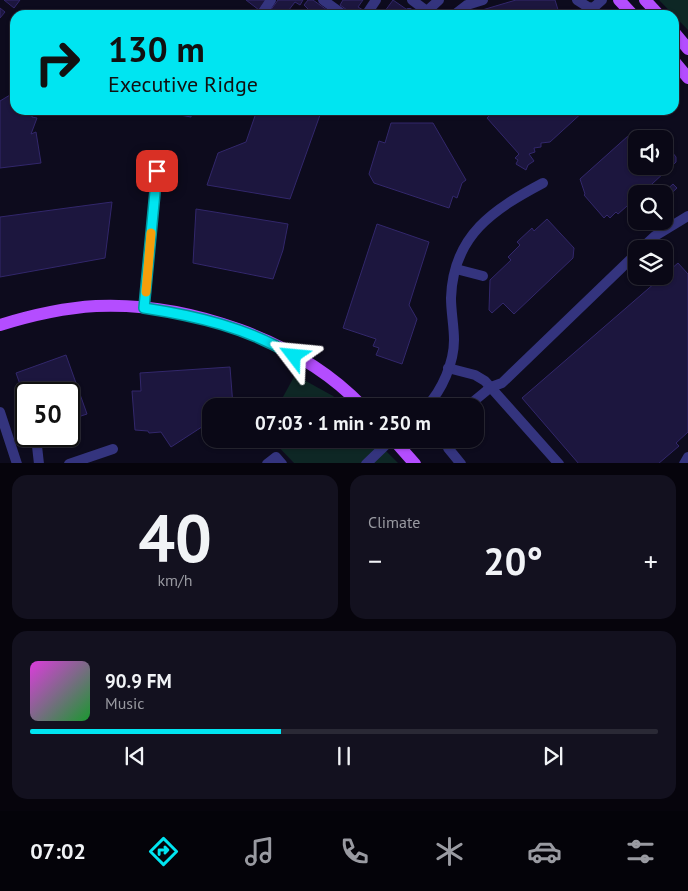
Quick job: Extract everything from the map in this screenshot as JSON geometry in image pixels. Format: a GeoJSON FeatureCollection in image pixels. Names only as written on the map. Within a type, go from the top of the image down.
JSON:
{"type":"FeatureCollection","features":[{"type":"Feature","properties":{"kind":"main road"},"geometry":{"type":"LineString","coordinates":[[620,0],[629,10]]}},
{"type":"Feature","properties":{"kind":"main road"},"geometry":{"type":"LineString","coordinates":[[645,0],[654,10]]}},
{"type":"Feature","properties":{"kind":"main road"},"geometry":{"type":"LineString","coordinates":[[679,38],[688,48]]}},
{"type":"Feature","properties":{"kind":"main road"},"geometry":{"type":"LineString","coordinates":[[679,67],[688,78]]}},
{"type":"Feature","properties":{"kind":"main road"},"geometry":{"type":"LineString","coordinates":[[0,324],[50,312],[97,306],[144,308],[188,314],[230,326],[278,346],[326,376],[352,398]]}},
{"type":"Feature","properties":{"kind":"main road"},"geometry":{"type":"LineString","coordinates":[[401,448],[414,463]]}},
{"type":"Feature","properties":{"kind":"street"},"geometry":{"type":"LineString","coordinates":[[323,0],[333,7]]}},
{"type":"Feature","properties":{"kind":"street"},"geometry":{"type":"LineString","coordinates":[[412,0],[426,10]]}},
{"type":"Feature","properties":{"kind":"street"},"geometry":{"type":"LineString","coordinates":[[460,10],[467,5],[482,0]]}},
{"type":"Feature","properties":{"kind":"street"},"geometry":{"type":"LineString","coordinates":[[579,2],[593,8],[602,0]]}},
{"type":"Feature","properties":{"kind":"street"},"geometry":{"type":"LineString","coordinates":[[144,308],[158,156]]}},
{"type":"Feature","properties":{"kind":"street"},"geometry":{"type":"LineString","coordinates":[[432,398],[442,384],[448,368],[454,341],[451,298],[456,269],[470,236],[506,202],[543,183]]}},
{"type":"Feature","properties":{"kind":"street"},"geometry":{"type":"LineString","coordinates":[[651,240],[688,216]]}},
{"type":"Feature","properties":{"kind":"street"},"geometry":{"type":"LineString","coordinates":[[478,398],[491,387],[502,383],[628,262]]}},
{"type":"Feature","properties":{"kind":"street"},"geometry":{"type":"LineString","coordinates":[[456,269],[483,276]]}},
{"type":"Feature","properties":{"kind":"street"},"geometry":{"type":"LineString","coordinates":[[448,368],[475,375],[491,387],[558,463]]}},
{"type":"Feature","properties":{"kind":"street"},"geometry":{"type":"LineString","coordinates":[[0,412],[4,438],[16,463]]}},
{"type":"Feature","properties":{"kind":"street"},"geometry":{"type":"LineString","coordinates":[[36,447],[39,463]]}},
{"type":"Feature","properties":{"kind":"street"},"geometry":{"type":"LineString","coordinates":[[367,463],[383,448]]}},
{"type":"Feature","properties":{"kind":"street"},"geometry":{"type":"LineString","coordinates":[[448,448],[461,463]]}},
{"type":"Feature","properties":{"kind":"street"},"geometry":{"type":"LineString","coordinates":[[72,463],[113,449]]}},
{"type":"Feature","properties":{"kind":"street"},"geometry":{"type":"LineString","coordinates":[[269,463],[276,457],[281,463]]}},
{"type":"Feature","properties":{"kind":"green space"},"geometry":{"type":"Polygon","coordinates":[[[659,0],[688,0],[688,30],[679,21],[679,10],[669,10],[659,0]]]}},
{"type":"Feature","properties":{"kind":"green space"},"geometry":{"type":"Polygon","coordinates":[[[295,375],[335,398],[282,398],[295,375]]]}},
{"type":"Feature","properties":{"kind":"green space"},"geometry":{"type":"Polygon","coordinates":[[[280,448],[383,448],[398,463],[294,463],[280,448]]]}},
{"type":"Feature","properties":{"kind":"building"},"geometry":{"type":"Polygon","coordinates":[[[4,0],[20,0],[14,8],[4,0]]]}},
{"type":"Feature","properties":{"kind":"building"},"geometry":{"type":"Polygon","coordinates":[[[246,0],[266,0],[259,10],[246,0]]]}},
{"type":"Feature","properties":{"kind":"building"},"geometry":{"type":"Polygon","coordinates":[[[278,0],[303,0],[300,5],[295,2],[289,10],[271,10],[278,0]]]}},
{"type":"Feature","properties":{"kind":"building"},"geometry":{"type":"Polygon","coordinates":[[[308,0],[313,0],[327,10],[307,10],[304,5],[308,0]]]}},
{"type":"Feature","properties":{"kind":"building"},"geometry":{"type":"Polygon","coordinates":[[[343,0],[363,0],[358,7],[363,10],[347,10],[340,5],[343,0]]]}},
{"type":"Feature","properties":{"kind":"building"},"geometry":{"type":"Polygon","coordinates":[[[393,0],[406,9],[405,10],[386,10],[393,0]]]}},
{"type":"Feature","properties":{"kind":"building"},"geometry":{"type":"Polygon","coordinates":[[[516,0],[555,0],[558,10],[482,10],[516,0]]]}},
{"type":"Feature","properties":{"kind":"building"},"geometry":{"type":"Polygon","coordinates":[[[0,8],[5,12],[0,18],[0,8]]]}},
{"type":"Feature","properties":{"kind":"building"},"geometry":{"type":"Polygon","coordinates":[[[10,95],[10,115],[32,115],[32,117],[37,118],[31,134],[36,132],[41,163],[0,168],[0,101],[10,95]]]}},
{"type":"Feature","properties":{"kind":"building"},"geometry":{"type":"Polygon","coordinates":[[[255,115],[320,115],[290,199],[207,185],[218,153],[246,142],[255,115]]]}},
{"type":"Feature","properties":{"kind":"building"},"geometry":{"type":"Polygon","coordinates":[[[490,115],[580,115],[550,142],[541,143],[541,147],[534,148],[535,152],[529,154],[534,161],[528,165],[526,170],[516,164],[518,160],[515,158],[519,154],[487,118],[490,115]]]}},
{"type":"Feature","properties":{"kind":"building"},"geometry":{"type":"Polygon","coordinates":[[[391,123],[433,123],[466,180],[462,183],[457,198],[453,196],[449,208],[374,183],[369,174],[379,141],[385,143],[391,123]]]}},
{"type":"Feature","properties":{"kind":"building"},"geometry":{"type":"Polygon","coordinates":[[[628,136],[628,175],[662,175],[651,185],[628,185],[628,205],[610,218],[607,215],[604,218],[584,195],[580,179],[628,136]]]}},
{"type":"Feature","properties":{"kind":"building"},"geometry":{"type":"Polygon","coordinates":[[[673,153],[676,157],[676,162],[673,165],[673,153]]]}},
{"type":"Feature","properties":{"kind":"building"},"geometry":{"type":"Polygon","coordinates":[[[673,184],[677,188],[673,192],[673,185],[673,184]]]}},
{"type":"Feature","properties":{"kind":"building"},"geometry":{"type":"Polygon","coordinates":[[[112,202],[105,258],[0,277],[0,217],[112,202]]]}},
{"type":"Feature","properties":{"kind":"building"},"geometry":{"type":"Polygon","coordinates":[[[196,209],[288,224],[283,250],[273,279],[193,263],[196,209]]]}},
{"type":"Feature","properties":{"kind":"building"},"geometry":{"type":"Polygon","coordinates":[[[547,219],[574,248],[573,258],[514,314],[503,303],[492,313],[489,310],[490,280],[511,260],[508,257],[520,245],[517,242],[532,228],[534,231],[547,219]]]}},
{"type":"Feature","properties":{"kind":"building"},"geometry":{"type":"Polygon","coordinates":[[[377,224],[429,242],[409,305],[417,319],[402,364],[376,355],[379,348],[373,346],[376,339],[343,328],[377,224]]]}},
{"type":"Feature","properties":{"kind":"building"},"geometry":{"type":"Polygon","coordinates":[[[678,263],[688,274],[688,432],[676,443],[679,446],[659,463],[578,463],[522,398],[653,285],[673,285],[673,267],[678,263]]]}},
{"type":"Feature","properties":{"kind":"building"},"geometry":{"type":"Polygon","coordinates":[[[66,355],[76,382],[19,382],[16,373],[66,355]]]}},
{"type":"Feature","properties":{"kind":"building"},"geometry":{"type":"Polygon","coordinates":[[[230,367],[232,398],[202,398],[202,427],[171,447],[161,432],[149,433],[148,431],[135,430],[132,391],[141,391],[140,373],[230,367]]]}},
{"type":"Feature","properties":{"kind":"building"},"geometry":{"type":"Polygon","coordinates":[[[80,394],[87,414],[80,416],[80,394]]]}},
{"type":"Feature","properties":{"kind":"slow traffic"},"geometry":{"type":"LineString","coordinates":[[146,292],[151,233]]}},
{"type":"Feature","properties":{"kind":"route"},"geometry":{"type":"LineString","coordinates":[[157,171],[144,308],[188,314],[230,326],[278,346],[294,356]]}}]}
